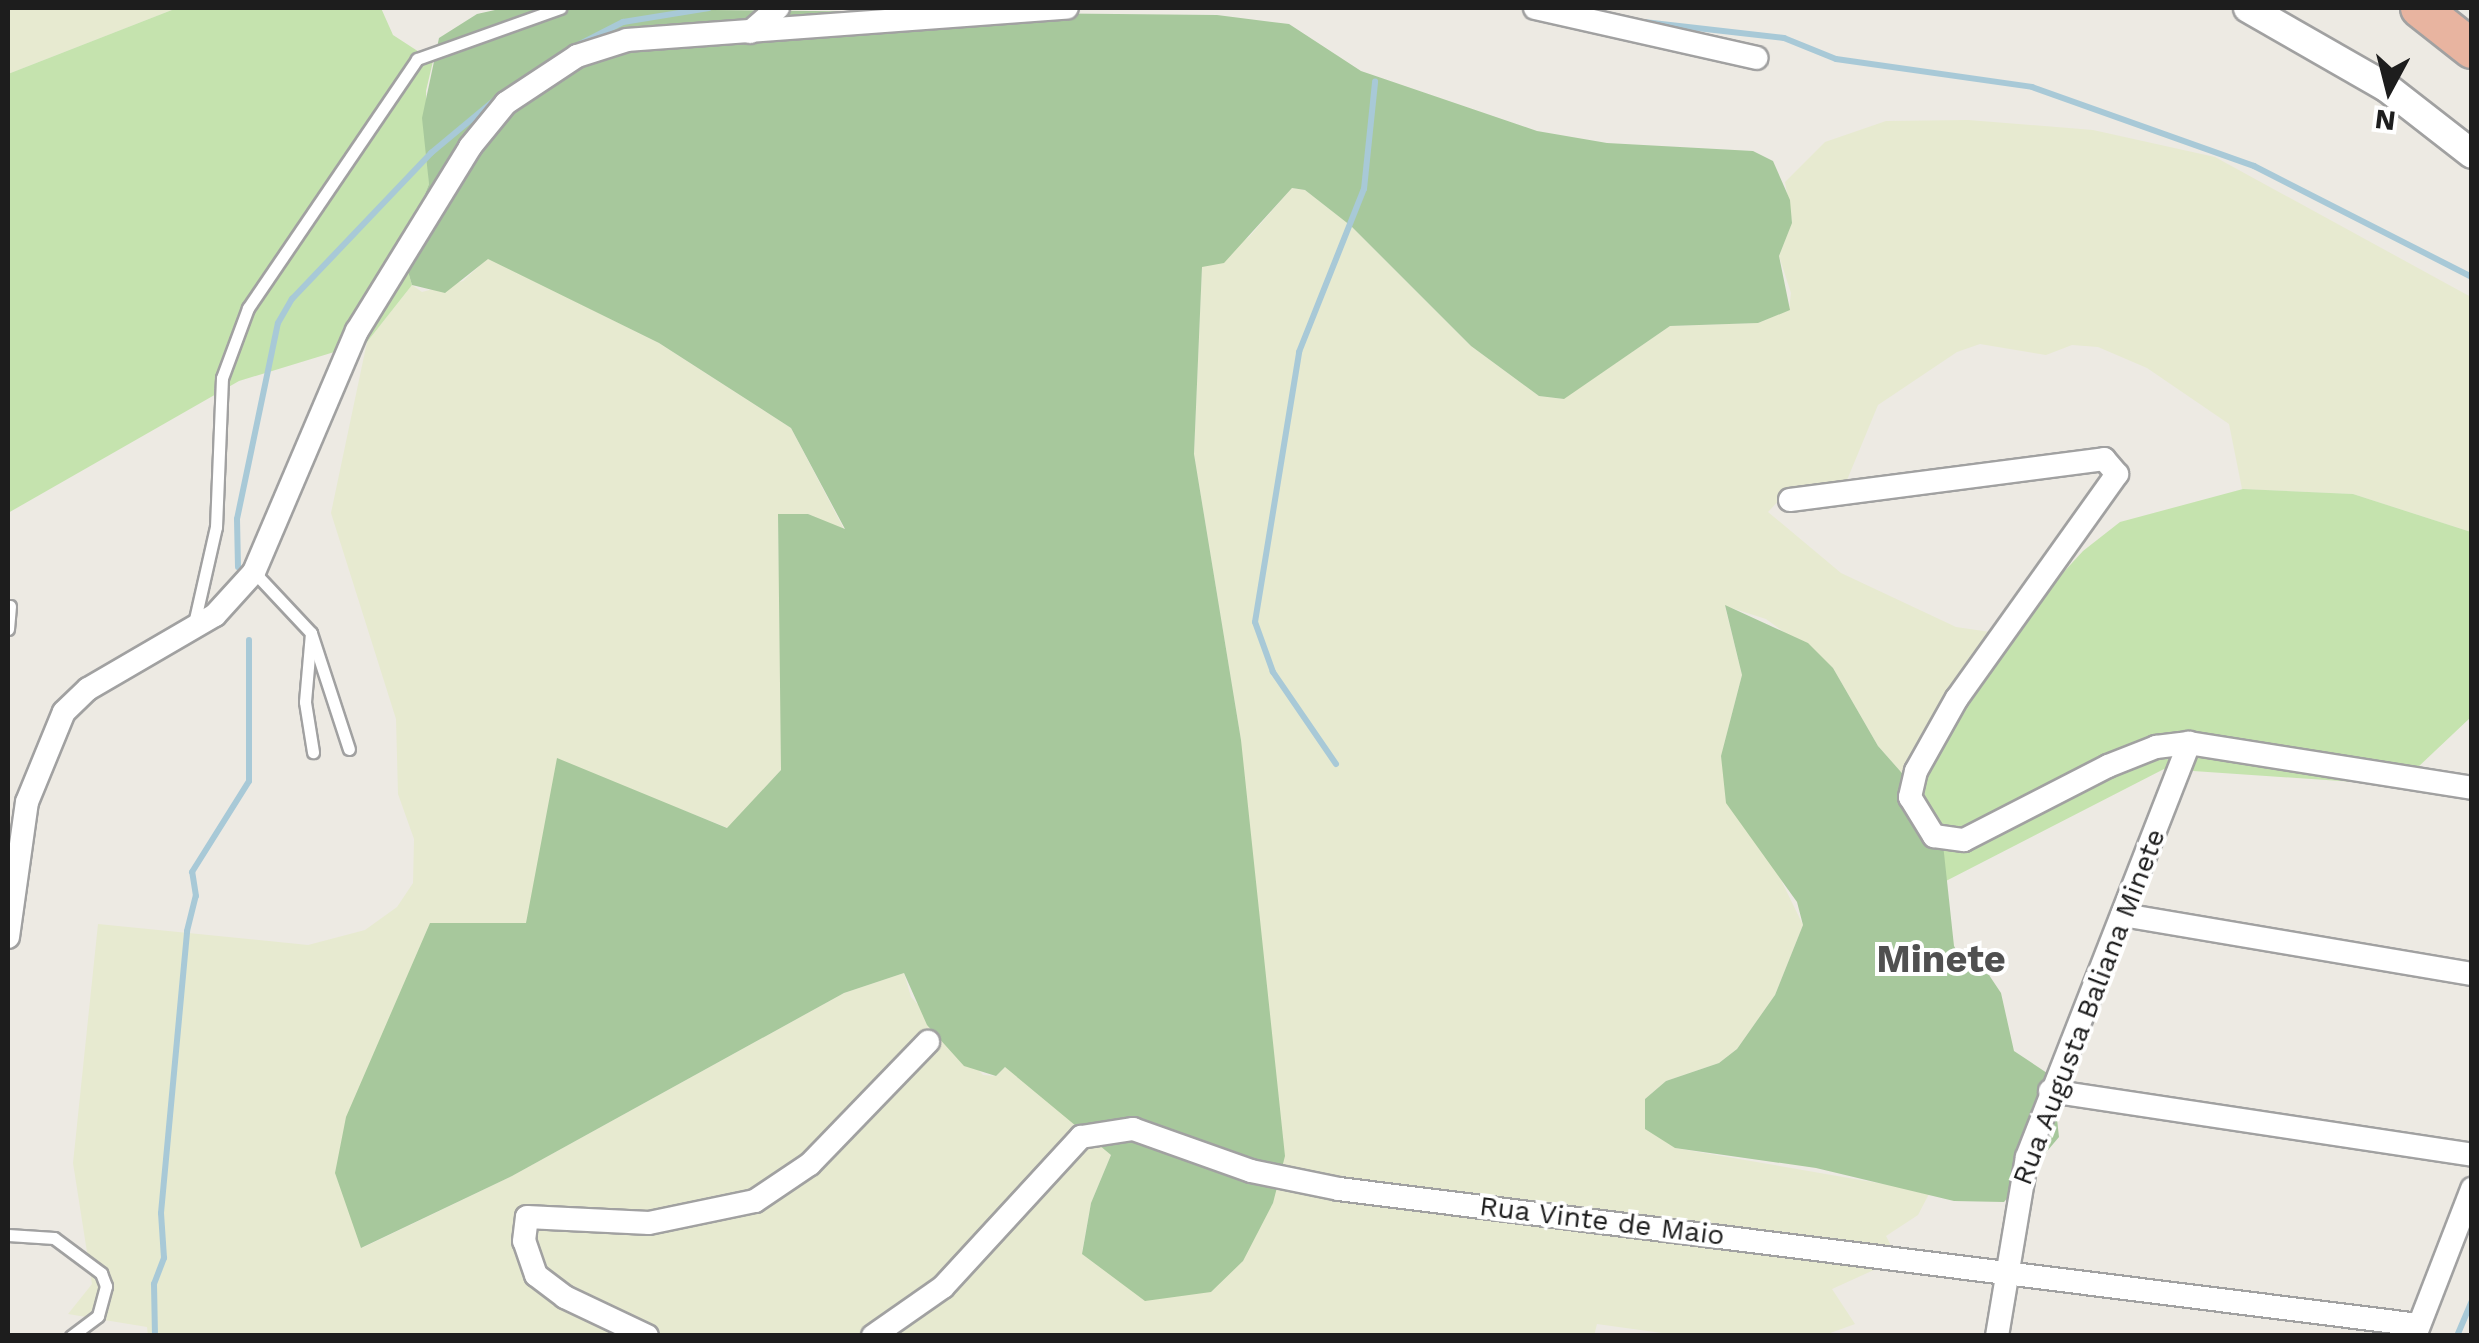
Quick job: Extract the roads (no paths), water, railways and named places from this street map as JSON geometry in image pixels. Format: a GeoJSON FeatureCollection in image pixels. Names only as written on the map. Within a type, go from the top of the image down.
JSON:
{"type":"FeatureCollection","features":[{"type":"Feature","properties":{"kind":"highway"},"geometry":{"type":"LineString","coordinates":[[2420,8],[2472,50]]}},
{"type":"Feature","properties":{"kind":"street"},"geometry":{"type":"LineString","coordinates":[[750,32],[778,8]]}},
{"type":"Feature","properties":{"kind":"street"},"geometry":{"type":"LineString","coordinates":[[8,937],[12,858],[27,802],[64,712],[88,689],[193,630],[254,572],[356,331],[470,148],[506,103],[564,62],[627,40],[1067,8]]}},
{"type":"Feature","properties":{"kind":"street"},"geometry":{"type":"LineString","coordinates":[[1535,8],[1756,58]]}},
{"type":"Feature","properties":{"kind":"street"},"geometry":{"type":"LineString","coordinates":[[2248,8],[2386,87],[2472,154]]}},
{"type":"Feature","properties":{"kind":"street"},"geometry":{"type":"LineString","coordinates":[[1790,500],[2104,459],[2117,474],[1958,698],[1916,772],[1910,797],[1934,836],[1964,840],[2108,766],[2156,747],[2189,743],[2472,788]]}},
{"type":"Feature","properties":{"kind":"street","name":"Rua Augusta Baliana Minete"},"geometry":{"type":"LineString","coordinates":[[1997,1336],[2003,1275],[2027,1157],[2189,743]]}},
{"type":"Feature","properties":{"kind":"street"},"geometry":{"type":"LineString","coordinates":[[2123,915],[2472,974]]}},
{"type":"Feature","properties":{"kind":"street"},"geometry":{"type":"LineString","coordinates":[[647,1336],[565,1297],[536,1274],[524,1241],[527,1217],[649,1223],[756,1201],[810,1164],[928,1042]]}},
{"type":"Feature","properties":{"kind":"street"},"geometry":{"type":"LineString","coordinates":[[2050,1092],[2472,1155]]}},
{"type":"Feature","properties":{"kind":"street","name":"Rua Vinte de Maio"},"geometry":{"type":"LineString","coordinates":[[873,1336],[942,1287],[1081,1137],[1112,1129],[1153,1131],[1251,1172],[1321,1186],[2416,1330]]}},
{"type":"Feature","properties":{"kind":"street"},"geometry":{"type":"LineString","coordinates":[[2416,1330],[2472,1189]]}},
{"type":"Feature","properties":{"kind":"lane"},"geometry":{"type":"LineString","coordinates":[[193,630],[216,527],[222,378],[248,308],[417,60],[560,8]]}},
{"type":"Feature","properties":{"kind":"lane"},"geometry":{"type":"LineString","coordinates":[[254,572],[311,633],[349,749]]}},
{"type":"Feature","properties":{"kind":"lane"},"geometry":{"type":"LineString","coordinates":[[8,629],[10,606]]}},
{"type":"Feature","properties":{"kind":"lane"},"geometry":{"type":"LineString","coordinates":[[311,633],[305,702],[313,752]]}},
{"type":"Feature","properties":{"kind":"lane"},"geometry":{"type":"LineString","coordinates":[[8,1235],[54,1238],[101,1274],[106,1286],[98,1316],[71,1336]]}},
{"type":"Feature","properties":{"kind":"waterway"},"geometry":{"type":"LineString","coordinates":[[578,45],[623,22],[709,8]]}},
{"type":"Feature","properties":{"kind":"waterway"},"geometry":{"type":"LineString","coordinates":[[1644,22],[1784,38],[1836,59],[2032,87],[2254,166],[2472,277]]}},
{"type":"Feature","properties":{"kind":"waterway"},"geometry":{"type":"LineString","coordinates":[[1336,764],[1273,672],[1255,622],[1299,352],[1364,189],[1375,82]]}},
{"type":"Feature","properties":{"kind":"waterway"},"geometry":{"type":"LineString","coordinates":[[238,567],[237,519],[278,323],[292,299],[431,153],[497,98]]}},
{"type":"Feature","properties":{"kind":"waterway"},"geometry":{"type":"LineString","coordinates":[[155,1336],[154,1284],[164,1258],[161,1213],[187,931],[196,896],[192,872],[249,781],[249,640]]}},
{"type":"Feature","properties":{"kind":"waterway"},"geometry":{"type":"LineString","coordinates":[[2457,1336],[2472,1301]]}},
{"type":"Feature","properties":{"kind":"district","name":"Minete"},"geometry":{"type":"Point","coordinates":[1941,960]}}]}
